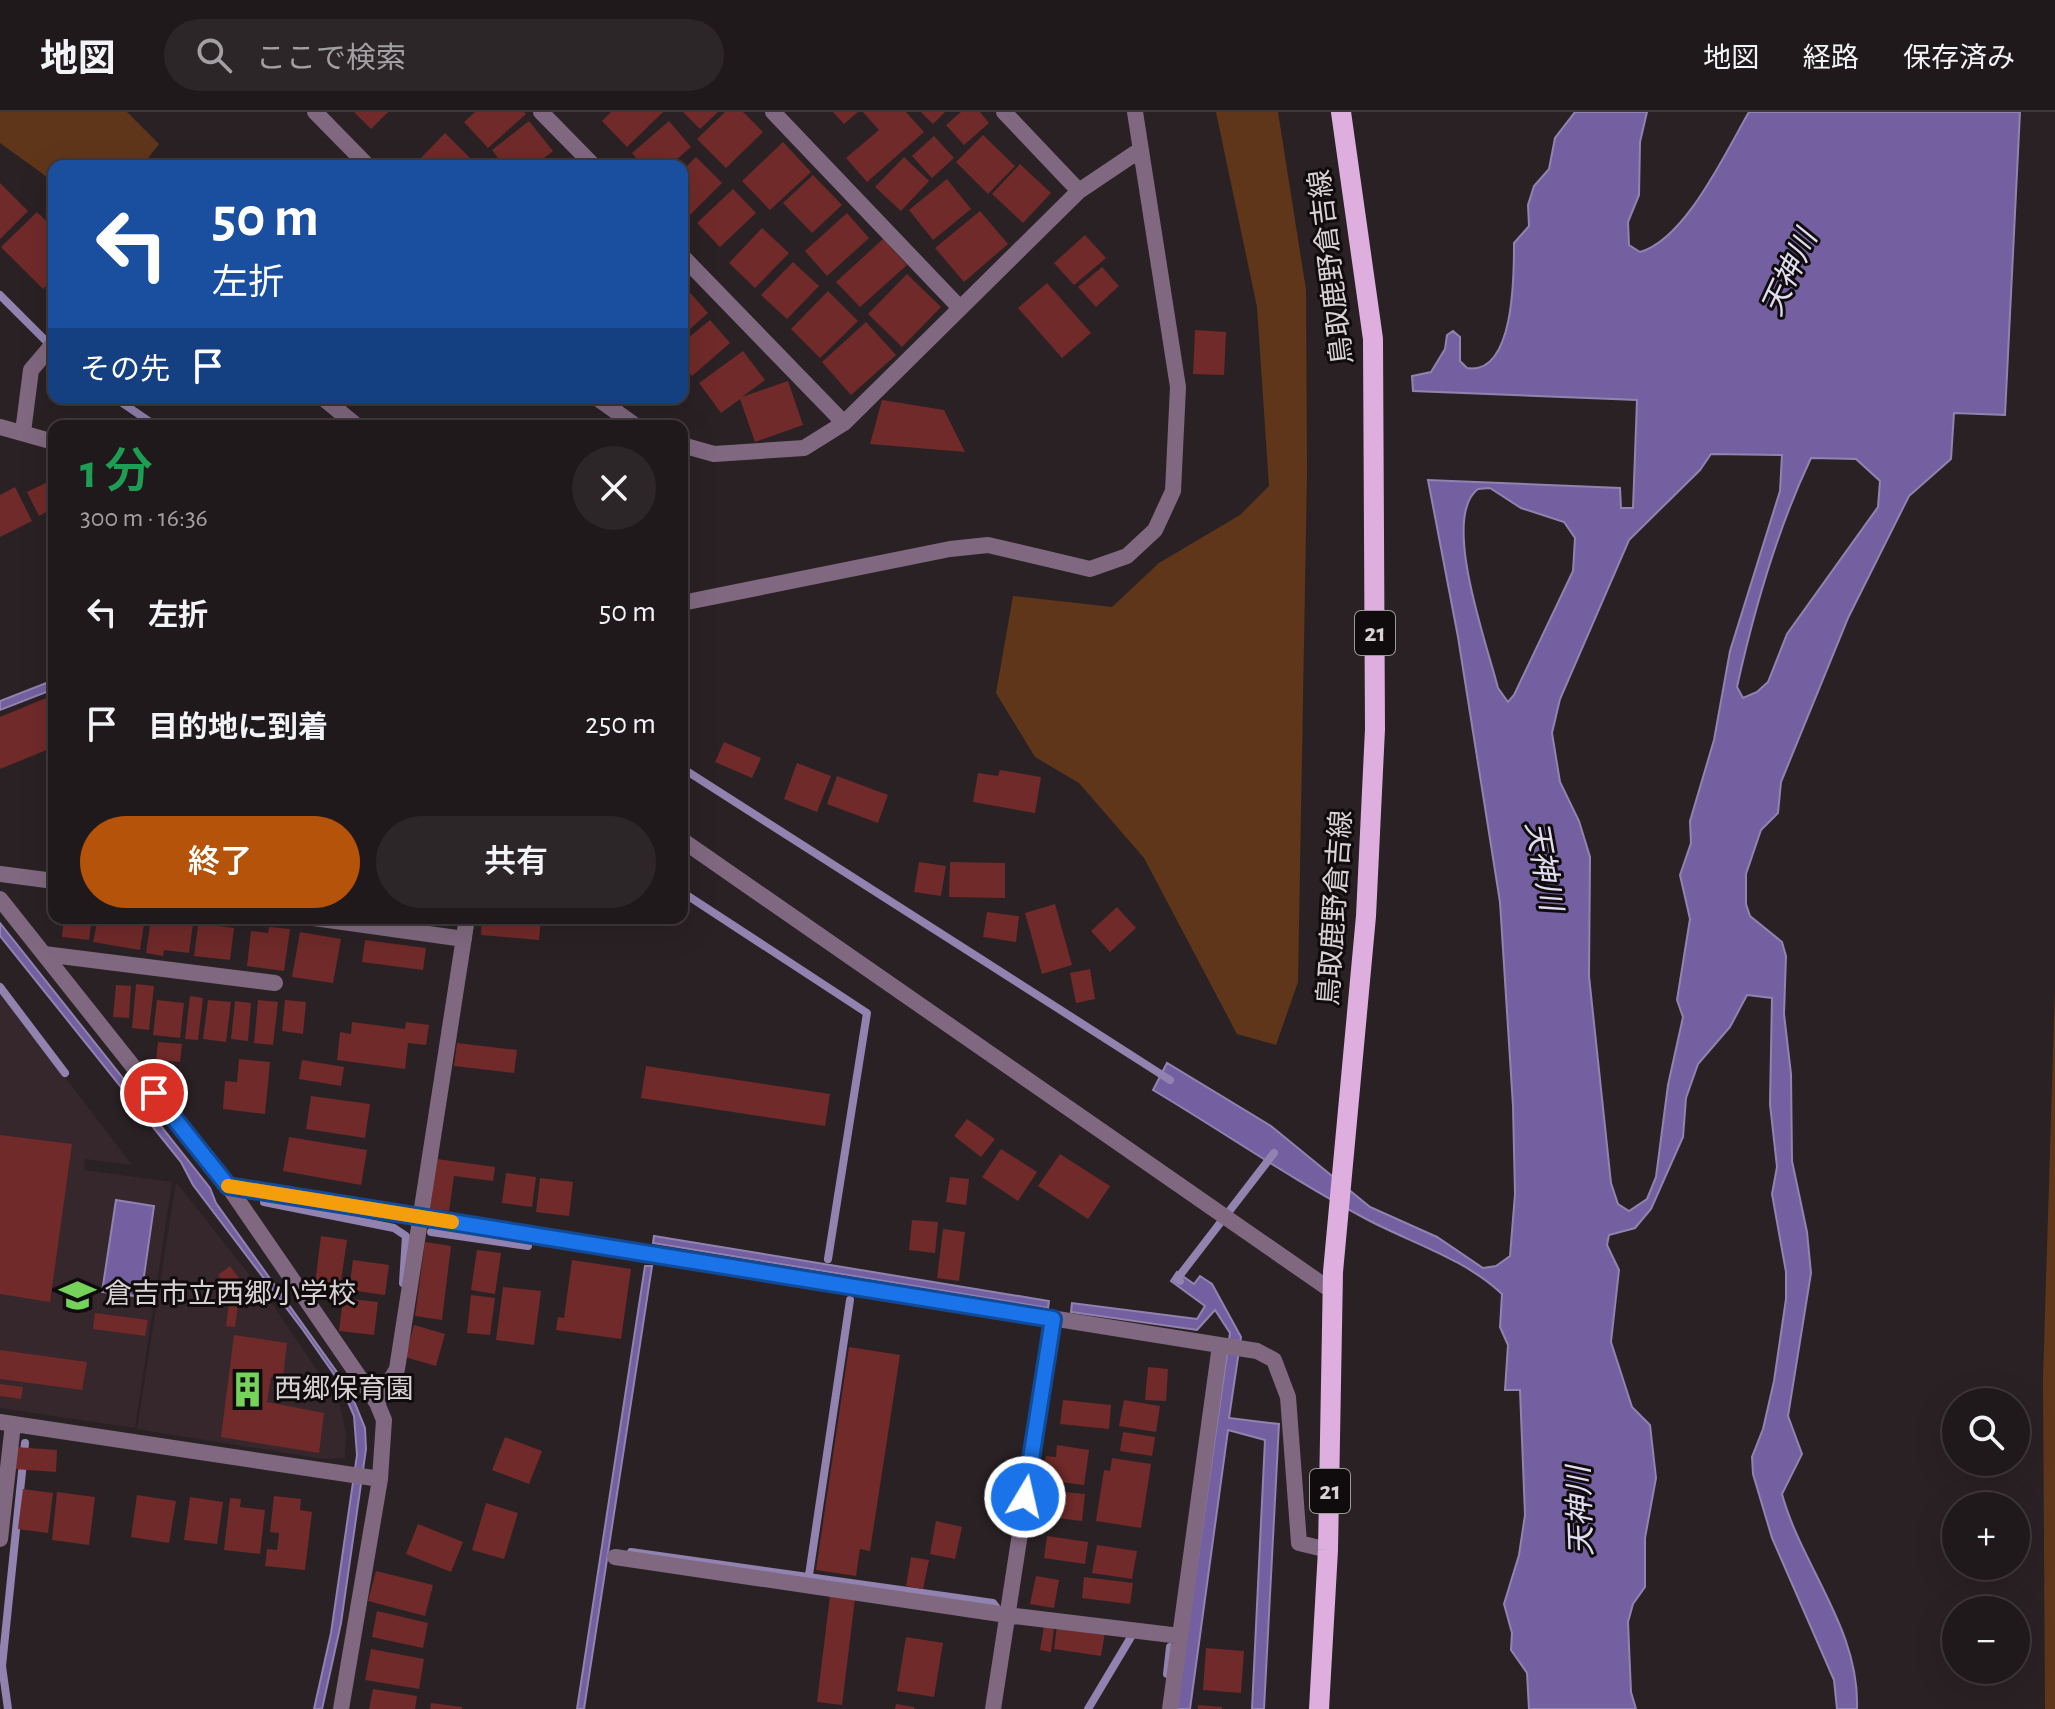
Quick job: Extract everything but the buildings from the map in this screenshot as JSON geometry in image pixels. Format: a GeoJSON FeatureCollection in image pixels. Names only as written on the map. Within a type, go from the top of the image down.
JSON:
{"type":"FeatureCollection","features":[{"type":"Feature","properties":{"kind":"main road","name":"鳥取鹿野倉吉線"},"geometry":{"type":"LineString","coordinates":[[1319,1709],[1328,1550],[1332,1282],[1366,916],[1375,729],[1373,339],[1341,112]]}},
{"type":"Feature","properties":{"kind":"street"},"geometry":{"type":"LineString","coordinates":[[315,112],[362,160]]}},
{"type":"Feature","properties":{"kind":"street"},"geometry":{"type":"LineString","coordinates":[[541,112],[588,160]]}},
{"type":"Feature","properties":{"kind":"street"},"geometry":{"type":"LineString","coordinates":[[773,112],[960,308]]}},
{"type":"Feature","properties":{"kind":"street"},"geometry":{"type":"LineString","coordinates":[[1004,112],[1079,191]]}},
{"type":"Feature","properties":{"kind":"street"},"geometry":{"type":"LineString","coordinates":[[688,602],[950,549],[988,545],[1090,569],[1127,556],[1155,530],[1173,491],[1178,387],[1135,112]]}},
{"type":"Feature","properties":{"kind":"street"},"geometry":{"type":"LineString","coordinates":[[688,447],[714,454],[804,448],[844,423],[1079,191],[1140,150]]}},
{"type":"Feature","properties":{"kind":"street"},"geometry":{"type":"LineString","coordinates":[[688,262],[844,423]]}},
{"type":"Feature","properties":{"kind":"street"},"geometry":{"type":"LineString","coordinates":[[23,432],[31,370],[48,350]]}},
{"type":"Feature","properties":{"kind":"street"},"geometry":{"type":"LineString","coordinates":[[330,404],[350,420]]}},
{"type":"Feature","properties":{"kind":"street"},"geometry":{"type":"LineString","coordinates":[[605,404],[628,420]]}},
{"type":"Feature","properties":{"kind":"street"},"geometry":{"type":"LineString","coordinates":[[0,427],[48,440]]}},
{"type":"Feature","properties":{"kind":"street"},"geometry":{"type":"LineString","coordinates":[[688,844],[1332,1282]]}},
{"type":"Feature","properties":{"kind":"street"},"geometry":{"type":"LineString","coordinates":[[0,874],[48,880]]}},
{"type":"Feature","properties":{"kind":"street"},"geometry":{"type":"LineString","coordinates":[[0,899],[228,1186],[377,1403],[384,1420],[380,1479],[341,1709]]}},
{"type":"Feature","properties":{"kind":"street"},"geometry":{"type":"LineString","coordinates":[[357,924],[464,939]]}},
{"type":"Feature","properties":{"kind":"street"},"geometry":{"type":"LineString","coordinates":[[377,1403],[397,1369],[466,924]]}},
{"type":"Feature","properties":{"kind":"street"},"geometry":{"type":"LineString","coordinates":[[44,954],[275,983]]}},
{"type":"Feature","properties":{"kind":"street"},"geometry":{"type":"LineString","coordinates":[[228,1186],[1257,1351],[1274,1360],[1288,1397],[1299,1543],[1328,1550]]}},
{"type":"Feature","properties":{"kind":"street"},"geometry":{"type":"LineString","coordinates":[[993,1709],[1053,1319]]}},
{"type":"Feature","properties":{"kind":"street"},"geometry":{"type":"LineString","coordinates":[[1170,1709],[1220,1345]]}},
{"type":"Feature","properties":{"kind":"street"},"geometry":{"type":"LineString","coordinates":[[0,1539],[6,1423],[380,1479]]}},
{"type":"Feature","properties":{"kind":"street"},"geometry":{"type":"LineString","coordinates":[[615,1557],[1007,1615],[1180,1636]]}},
{"type":"Feature","properties":{"kind":"shaded area"},"geometry":{"type":"Polygon","coordinates":[[[0,112],[127,112],[159,144],[147,160],[48,160],[48,178],[0,143],[0,112]]]}},
{"type":"Feature","properties":{"kind":"shaded area"},"geometry":{"type":"Polygon","coordinates":[[[1216,112],[1278,112],[1306,290],[1307,472],[1298,982],[1276,1045],[1237,1034],[1144,858],[1079,783],[1035,757],[996,693],[1013,596],[1112,607],[1159,563],[1240,515],[1269,486],[1257,307],[1216,112]]]}},
{"type":"Feature","properties":{"kind":"shaded area"},"geometry":{"type":"Polygon","coordinates":[[[2055,988],[2055,1709],[2045,1709],[2043,1379],[2055,988]]]}},
{"type":"Feature","properties":{"kind":"shaded area","name":"倉吉市立西郷小学校"},"geometry":{"type":"Polygon","coordinates":[[[0,992],[132,1165],[85,1159],[84,1170],[172,1182],[135,1428],[0,1408],[0,992]]]}},
{"type":"Feature","properties":{"kind":"shaded area"},"geometry":{"type":"Polygon","coordinates":[[[176,1182],[271,1302],[339,1403],[346,1432],[345,1458],[323,1459],[137,1429],[176,1182]]]}},
{"type":"Feature","properties":{"kind":"water","name":"天神川"},"geometry":{"type":"Polygon","coordinates":[[[1575,112],[1647,112],[1640,142],[1639,195],[1628,222],[1629,245],[1640,252],[1657,244],[1689,212],[1717,170],[1749,112],[2020,112],[2005,415],[1954,413],[1951,459],[1909,496],[1848,618],[1781,782],[1778,813],[1761,830],[1746,874],[1746,904],[1750,916],[1782,942],[1786,956],[1784,1014],[1791,1074],[1792,1161],[1807,1232],[1811,1273],[1788,1416],[1802,1454],[1782,1494],[1791,1521],[1840,1625],[1855,1680],[1857,1709],[1837,1709],[1834,1680],[1772,1538],[1753,1474],[1752,1457],[1763,1429],[1774,1381],[1786,1299],[1786,1272],[1772,1194],[1777,1167],[1770,1104],[1772,998],[1747,995],[1730,1027],[1698,1064],[1686,1098],[1683,1137],[1651,1209],[1635,1228],[1609,1235],[1607,1245],[1619,1270],[1611,1342],[1632,1407],[1650,1425],[1656,1478],[1645,1538],[1645,1587],[1633,1604],[1628,1622],[1631,1692],[1636,1709],[1529,1709],[1527,1673],[1511,1650],[1512,1633],[1504,1604],[1519,1555],[1525,1515],[1520,1390],[1505,1390],[1508,1345],[1500,1327],[1502,1294],[1455,1261],[1368,1220],[1313,1189],[1153,1090],[1167,1063],[1271,1126],[1370,1207],[1437,1237],[1483,1268],[1496,1266],[1510,1256],[1515,1194],[1513,1106],[1500,902],[1458,637],[1428,480],[1620,488],[1621,508],[1633,508],[1637,400],[1413,391],[1412,376],[1431,372],[1445,349],[1447,335],[1453,331],[1460,337],[1460,361],[1467,368],[1483,366],[1495,356],[1503,340],[1512,298],[1514,243],[1529,226],[1528,205],[1534,186],[1549,169],[1555,138],[1575,112]],[[1711,454],[1700,470],[1629,540],[1560,699],[1552,733],[1560,782],[1579,821],[1590,857],[1589,976],[1611,1183],[1618,1204],[1629,1211],[1647,1199],[1656,1177],[1668,1085],[1683,1017],[1677,1000],[1690,919],[1680,875],[1691,843],[1690,821],[1714,740],[1730,651],[1780,491],[1782,455],[1711,454]],[[1811,458],[1787,513],[1759,600],[1737,687],[1743,698],[1757,692],[1768,682],[1787,634],[1878,507],[1880,481],[1856,459],[1811,458]],[[1490,488],[1478,489],[1468,504],[1464,526],[1465,553],[1477,614],[1498,688],[1508,702],[1573,571],[1575,538],[1564,522],[1521,508],[1490,488]]]}},
{"type":"Feature","properties":{"kind":"water"},"geometry":{"type":"Polygon","coordinates":[[[48,682],[48,691],[0,710],[0,701],[48,682]]]}},
{"type":"Feature","properties":{"kind":"water"},"geometry":{"type":"Polygon","coordinates":[[[0,923],[210,1188],[216,1203],[349,1389],[365,1428],[366,1449],[341,1623],[322,1709],[314,1709],[331,1633],[357,1455],[354,1416],[340,1383],[303,1330],[193,1185],[181,1162],[0,936],[0,923]]]}},
{"type":"Feature","properties":{"kind":"water"},"geometry":{"type":"Polygon","coordinates":[[[116,1200],[154,1206],[141,1297],[102,1292],[116,1200]]]}},
{"type":"Feature","properties":{"kind":"water"},"geometry":{"type":"Polygon","coordinates":[[[654,1236],[1049,1301],[1048,1308],[653,1243],[654,1236]]]}},
{"type":"Feature","properties":{"kind":"water"},"geometry":{"type":"Polygon","coordinates":[[[645,1266],[652,1266],[584,1709],[577,1709],[645,1266]]]}},
{"type":"Feature","properties":{"kind":"water"},"geometry":{"type":"Polygon","coordinates":[[[1177,1272],[1194,1284],[1200,1276],[1212,1284],[1241,1337],[1229,1418],[1279,1424],[1264,1709],[1252,1709],[1265,1440],[1228,1430],[1190,1709],[1176,1709],[1230,1333],[1215,1310],[1197,1330],[1071,1312],[1072,1303],[1197,1319],[1205,1306],[1171,1281],[1177,1272]]]}},
{"type":"Feature","properties":{"kind":"waterway"},"geometry":{"type":"LineString","coordinates":[[0,295],[48,343]]}},
{"type":"Feature","properties":{"kind":"waterway"},"geometry":{"type":"LineString","coordinates":[[124,404],[147,420]]}},
{"type":"Feature","properties":{"kind":"waterway"},"geometry":{"type":"LineString","coordinates":[[688,772],[1170,1080]]}},
{"type":"Feature","properties":{"kind":"waterway"},"geometry":{"type":"LineString","coordinates":[[688,896],[867,1013],[828,1259]]}},
{"type":"Feature","properties":{"kind":"waterway"},"geometry":{"type":"LineString","coordinates":[[0,987],[65,1073]]}},
{"type":"Feature","properties":{"kind":"waterway"},"geometry":{"type":"LineString","coordinates":[[1180,1281],[1177,1279],[1274,1153]]}},
{"type":"Feature","properties":{"kind":"waterway"},"geometry":{"type":"LineString","coordinates":[[264,1202],[394,1228],[406,1236],[403,1283]]}},
{"type":"Feature","properties":{"kind":"waterway"},"geometry":{"type":"LineString","coordinates":[[431,1232],[528,1246]]}},
{"type":"Feature","properties":{"kind":"waterway"},"geometry":{"type":"LineString","coordinates":[[809,1575],[850,1300]]}},
{"type":"Feature","properties":{"kind":"waterway"},"geometry":{"type":"LineString","coordinates":[[8,1709],[2,1666],[25,1443]]}},
{"type":"Feature","properties":{"kind":"waterway"},"geometry":{"type":"LineString","coordinates":[[631,1552],[993,1603],[996,1607]]}},
{"type":"Feature","properties":{"kind":"waterway"},"geometry":{"type":"LineString","coordinates":[[1088,1709],[1131,1637]]}},
{"type":"Feature","properties":{"kind":"waterway"},"geometry":{"type":"LineString","coordinates":[[1167,1674],[1170,1647]]}},
{"type":"Feature","properties":{"kind":"slow traffic"},"geometry":{"type":"LineString","coordinates":[[228,1186],[452,1222]]}},
{"type":"Feature","properties":{"kind":"place","name":"倉吉市立西郷小学校"},"geometry":{"type":"Point","coordinates":[78,1295]}},
{"type":"Feature","properties":{"kind":"place","name":"西郷保育園"},"geometry":{"type":"Point","coordinates":[248,1390]}},
{"type":"Feature","properties":{"kind":"route"},"geometry":{"type":"LineString","coordinates":[[154,1093],[228,1186],[1053,1319],[1025,1497]]}}]}
